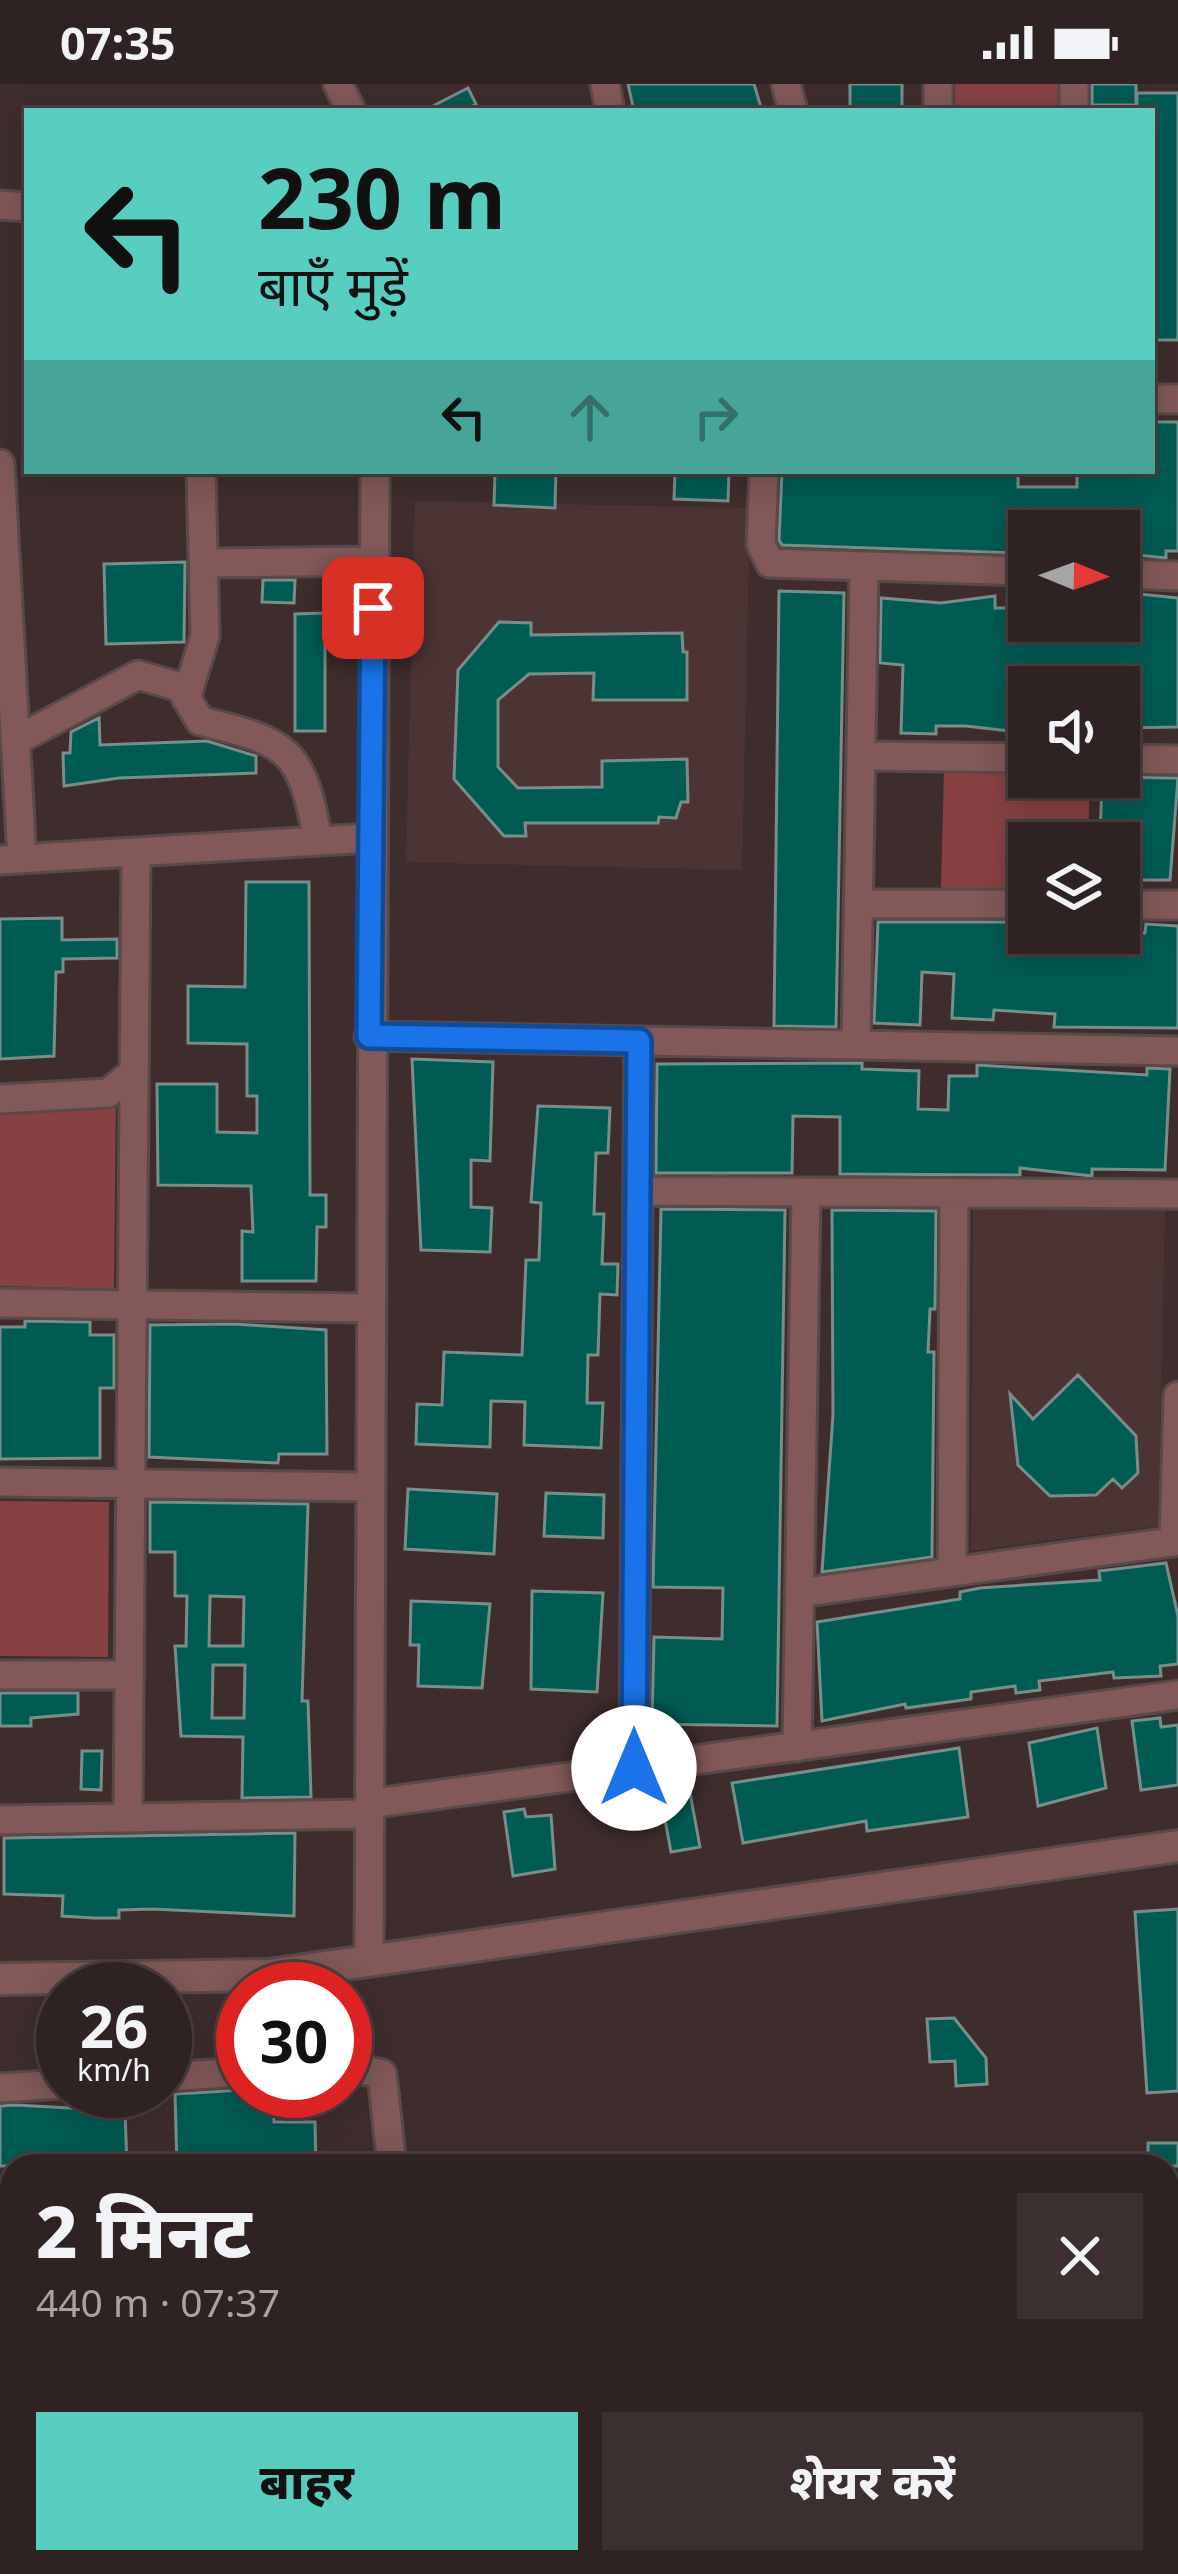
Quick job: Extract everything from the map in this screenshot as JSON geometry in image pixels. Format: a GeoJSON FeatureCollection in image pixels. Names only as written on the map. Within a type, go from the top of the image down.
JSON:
{"type":"FeatureCollection","features":[{"type":"Feature","properties":{"kind":"street"},"geometry":{"type":"LineString","coordinates":[[0,464],[4,635],[15,741],[11,860],[369,838]]}},
{"type":"Feature","properties":{"kind":"street"},"geometry":{"type":"LineString","coordinates":[[186,698],[205,635],[201,474]]}},
{"type":"Feature","properties":{"kind":"street"},"geometry":{"type":"LineString","coordinates":[[369,1961],[369,838],[375,474]]}},
{"type":"Feature","properties":{"kind":"street"},"geometry":{"type":"LineString","coordinates":[[764,474],[761,544],[770,563],[1008,570]]}},
{"type":"Feature","properties":{"kind":"street"},"geometry":{"type":"LineString","coordinates":[[204,562],[374,561]]}},
{"type":"Feature","properties":{"kind":"street"},"geometry":{"type":"LineString","coordinates":[[856,1045],[865,566]]}},
{"type":"Feature","properties":{"kind":"street"},"geometry":{"type":"LineString","coordinates":[[1140,575],[1178,576]]}},
{"type":"Feature","properties":{"kind":"street"},"geometry":{"type":"LineString","coordinates":[[15,741],[138,675],[180,687],[200,721],[257,734],[287,755],[307,778],[319,842]]}},
{"type":"Feature","properties":{"kind":"street"},"geometry":{"type":"LineString","coordinates":[[861,756],[1008,758]]}},
{"type":"Feature","properties":{"kind":"street"},"geometry":{"type":"LineString","coordinates":[[1140,759],[1178,760]]}},
{"type":"Feature","properties":{"kind":"street"},"geometry":{"type":"LineString","coordinates":[[128,1818],[136,852]]}},
{"type":"Feature","properties":{"kind":"street"},"geometry":{"type":"LineString","coordinates":[[859,904],[1008,904]]}},
{"type":"Feature","properties":{"kind":"street"},"geometry":{"type":"LineString","coordinates":[[1140,905],[1178,905]]}},
{"type":"Feature","properties":{"kind":"street"},"geometry":{"type":"LineString","coordinates":[[369,1036],[1178,1051]]}},
{"type":"Feature","properties":{"kind":"street"},"geometry":{"type":"LineString","coordinates":[[634,1768],[639,1041]]}},
{"type":"Feature","properties":{"kind":"street"},"geometry":{"type":"LineString","coordinates":[[0,1099],[108,1094],[134,1072]]}},
{"type":"Feature","properties":{"kind":"street"},"geometry":{"type":"LineString","coordinates":[[638,1191],[1178,1194]]}},
{"type":"Feature","properties":{"kind":"street"},"geometry":{"type":"LineString","coordinates":[[797,1747],[806,1192]]}},
{"type":"Feature","properties":{"kind":"street"},"geometry":{"type":"LineString","coordinates":[[952,1572],[954,1193]]}},
{"type":"Feature","properties":{"kind":"street"},"geometry":{"type":"LineString","coordinates":[[0,1303],[369,1308]]}},
{"type":"Feature","properties":{"kind":"street"},"geometry":{"type":"LineString","coordinates":[[799,1593],[1176,1541],[1178,1396]]}},
{"type":"Feature","properties":{"kind":"street"},"geometry":{"type":"LineString","coordinates":[[0,1483],[369,1487]]}},
{"type":"Feature","properties":{"kind":"street"},"geometry":{"type":"LineString","coordinates":[[0,1675],[129,1675]]}},
{"type":"Feature","properties":{"kind":"street"},"geometry":{"type":"LineString","coordinates":[[0,1820],[369,1809],[634,1768],[1178,1695]]}},
{"type":"Feature","properties":{"kind":"street"},"geometry":{"type":"LineString","coordinates":[[0,1979],[269,1976],[1178,1846]]}},
{"type":"Feature","properties":{"kind":"street"},"geometry":{"type":"LineString","coordinates":[[372,2072],[382,2074],[391,2154]]}},
{"type":"Feature","properties":{"kind":"street"},"geometry":{"type":"LineString","coordinates":[[0,2087],[36,2085]]}},
{"type":"Feature","properties":{"kind":"shaded area"},"geometry":{"type":"Polygon","coordinates":[[[955,84],[1060,84],[1059,108],[955,108],[955,84]]]}},
{"type":"Feature","properties":{"kind":"shaded area"},"geometry":{"type":"Polygon","coordinates":[[[415,501],[750,508],[742,870],[406,862],[415,501]]]}},
{"type":"Feature","properties":{"kind":"shaded area"},"geometry":{"type":"Polygon","coordinates":[[[944,770],[1008,773],[1008,798],[1089,798],[1089,822],[1008,822],[1008,891],[941,889],[944,770]]]}},
{"type":"Feature","properties":{"kind":"shaded area"},"geometry":{"type":"Polygon","coordinates":[[[116,1093],[114,1289],[0,1286],[0,1102],[116,1093]]]}},
{"type":"Feature","properties":{"kind":"shaded area"},"geometry":{"type":"Polygon","coordinates":[[[973,1209],[1165,1210],[1158,1526],[971,1551],[973,1209]]]}},
{"type":"Feature","properties":{"kind":"shaded area"},"geometry":{"type":"Polygon","coordinates":[[[0,1501],[109,1502],[108,1657],[0,1656],[0,1501]]]}},
{"type":"Feature","properties":{"kind":"building"},"geometry":{"type":"Polygon","coordinates":[[[628,84],[754,84],[761,108],[633,108],[628,84]]]}},
{"type":"Feature","properties":{"kind":"building"},"geometry":{"type":"Polygon","coordinates":[[[850,84],[902,84],[902,108],[850,108],[850,84]]]}},
{"type":"Feature","properties":{"kind":"building"},"geometry":{"type":"Polygon","coordinates":[[[1092,84],[1136,84],[1136,105],[1092,105],[1092,84]]]}},
{"type":"Feature","properties":{"kind":"building"},"geometry":{"type":"Polygon","coordinates":[[[468,88],[476,104],[469,108],[429,108],[468,88]]]}},
{"type":"Feature","properties":{"kind":"building"},"geometry":{"type":"Polygon","coordinates":[[[1137,93],[1178,93],[1178,340],[1155,340],[1155,108],[1137,108],[1137,93]]]}},
{"type":"Feature","properties":{"kind":"building"},"geometry":{"type":"Polygon","coordinates":[[[1155,422],[1178,422],[1178,551],[1166,551],[1166,558],[1140,555],[1140,510],[1008,510],[1008,553],[782,545],[779,540],[782,474],[1018,474],[1018,487],[1077,487],[1077,474],[1155,474],[1155,422]]]}},
{"type":"Feature","properties":{"kind":"building"},"geometry":{"type":"Polygon","coordinates":[[[495,474],[556,474],[555,508],[494,505],[495,474]]]}},
{"type":"Feature","properties":{"kind":"building"},"geometry":{"type":"Polygon","coordinates":[[[675,474],[729,474],[728,501],[674,499],[675,474]]]}},
{"type":"Feature","properties":{"kind":"building"},"geometry":{"type":"Polygon","coordinates":[[[185,562],[184,642],[106,644],[104,564],[185,562]]]}},
{"type":"Feature","properties":{"kind":"building"},"geometry":{"type":"Polygon","coordinates":[[[263,580],[295,580],[294,603],[262,602],[263,580]]]}},
{"type":"Feature","properties":{"kind":"building"},"geometry":{"type":"Polygon","coordinates":[[[779,591],[844,593],[836,1027],[774,1026],[779,591]]]}},
{"type":"Feature","properties":{"kind":"building"},"geometry":{"type":"Polygon","coordinates":[[[1140,594],[1178,598],[1178,727],[1140,728],[1140,666],[1008,666],[1008,731],[936,726],[936,734],[901,733],[903,665],[880,663],[881,598],[941,603],[995,596],[995,608],[1008,608],[1008,642],[1140,642],[1140,594]]]}},
{"type":"Feature","properties":{"kind":"building"},"geometry":{"type":"Polygon","coordinates":[[[325,613],[325,731],[295,731],[295,614],[325,613]]]}},
{"type":"Feature","properties":{"kind":"building"},"geometry":{"type":"Polygon","coordinates":[[[499,622],[531,623],[531,635],[682,633],[687,700],[593,700],[594,673],[529,674],[498,700],[498,767],[518,788],[602,787],[602,761],[687,759],[688,802],[681,802],[676,818],[659,817],[658,823],[525,823],[526,836],[504,836],[454,779],[458,670],[499,622]]]}},
{"type":"Feature","properties":{"kind":"building"},"geometry":{"type":"Polygon","coordinates":[[[99,718],[100,745],[207,741],[256,756],[256,773],[119,778],[64,786],[63,753],[70,753],[71,732],[99,718]]]}},
{"type":"Feature","properties":{"kind":"building"},"geometry":{"type":"Polygon","coordinates":[[[1140,778],[1178,778],[1170,880],[1140,880],[1140,822],[1101,822],[1101,798],[1140,798],[1140,778]]]}},
{"type":"Feature","properties":{"kind":"building"},"geometry":{"type":"Polygon","coordinates":[[[246,882],[309,882],[310,1195],[326,1195],[326,1227],[317,1227],[316,1281],[242,1281],[242,1231],[253,1232],[251,1186],[158,1185],[157,1084],[217,1084],[217,1132],[257,1133],[257,1096],[247,1096],[247,1044],[188,1043],[188,986],[245,987],[246,882]]]}},
{"type":"Feature","properties":{"kind":"building"},"geometry":{"type":"Polygon","coordinates":[[[62,918],[62,940],[117,939],[117,958],[63,959],[63,972],[56,972],[54,1056],[0,1059],[0,919],[62,918]]]}},
{"type":"Feature","properties":{"kind":"building"},"geometry":{"type":"Polygon","coordinates":[[[878,922],[1008,922],[1008,954],[1140,954],[1140,933],[1145,933],[1146,924],[1178,926],[1178,1028],[1054,1027],[1055,1014],[994,1010],[993,1020],[952,1018],[954,974],[922,972],[920,1025],[874,1023],[878,922]]]}},
{"type":"Feature","properties":{"kind":"building"},"geometry":{"type":"Polygon","coordinates":[[[412,1059],[493,1062],[490,1161],[471,1160],[471,1207],[492,1208],[490,1252],[421,1250],[412,1059]]]}},
{"type":"Feature","properties":{"kind":"building"},"geometry":{"type":"Polygon","coordinates":[[[862,1063],[862,1069],[919,1071],[918,1109],[948,1110],[949,1076],[977,1076],[977,1065],[1147,1075],[1147,1068],[1170,1069],[1165,1170],[1092,1169],[1092,1176],[1020,1168],[1020,1175],[840,1174],[840,1117],[793,1116],[792,1173],[656,1173],[657,1064],[862,1063]]]}},
{"type":"Feature","properties":{"kind":"building"},"geometry":{"type":"Polygon","coordinates":[[[538,1106],[610,1108],[608,1153],[596,1153],[594,1214],[604,1214],[602,1264],[618,1264],[617,1295],[600,1294],[598,1355],[588,1355],[587,1403],[603,1403],[601,1448],[524,1445],[525,1402],[491,1401],[490,1447],[416,1444],[417,1404],[442,1405],[444,1352],[522,1355],[526,1260],[539,1260],[541,1203],[531,1202],[538,1106]]]}},
{"type":"Feature","properties":{"kind":"building"},"geometry":{"type":"Polygon","coordinates":[[[661,1209],[785,1210],[777,1726],[652,1724],[654,1637],[722,1639],[723,1588],[653,1587],[661,1209]]]}},
{"type":"Feature","properties":{"kind":"building"},"geometry":{"type":"Polygon","coordinates":[[[832,1210],[936,1211],[935,1309],[930,1309],[928,1352],[934,1352],[932,1557],[822,1572],[833,1415],[832,1210]]]}},
{"type":"Feature","properties":{"kind":"building"},"geometry":{"type":"Polygon","coordinates":[[[25,1321],[90,1322],[90,1335],[114,1335],[114,1388],[100,1388],[100,1458],[0,1459],[0,1327],[25,1327],[25,1321]]]}},
{"type":"Feature","properties":{"kind":"building"},"geometry":{"type":"Polygon","coordinates":[[[150,1325],[326,1330],[327,1454],[279,1454],[278,1463],[149,1457],[150,1325]]]}},
{"type":"Feature","properties":{"kind":"building"},"geometry":{"type":"Polygon","coordinates":[[[1078,1375],[1136,1436],[1138,1473],[1122,1488],[1113,1479],[1096,1495],[1050,1496],[1018,1465],[1010,1394],[1033,1419],[1078,1375]]]}},
{"type":"Feature","properties":{"kind":"building"},"geometry":{"type":"Polygon","coordinates":[[[408,1489],[497,1494],[494,1554],[405,1549],[408,1489]]]}},
{"type":"Feature","properties":{"kind":"building"},"geometry":{"type":"Polygon","coordinates":[[[546,1493],[604,1495],[603,1538],[544,1536],[546,1493]]]}},
{"type":"Feature","properties":{"kind":"building"},"geometry":{"type":"Polygon","coordinates":[[[150,1502],[308,1504],[302,1701],[308,1701],[311,1797],[242,1798],[243,1737],[181,1736],[175,1646],[186,1646],[187,1596],[175,1596],[175,1552],[150,1552],[150,1502]],[[210,1596],[209,1646],[243,1646],[244,1597],[210,1596]],[[213,1665],[212,1718],[244,1718],[245,1665],[213,1665]]]}},
{"type":"Feature","properties":{"kind":"building"},"geometry":{"type":"Polygon","coordinates":[[[1166,1563],[1178,1616],[1178,1664],[1160,1666],[1161,1676],[1114,1678],[1113,1672],[1039,1681],[1040,1690],[1016,1693],[1015,1686],[971,1692],[971,1699],[906,1708],[905,1704],[822,1721],[817,1622],[960,1599],[960,1592],[980,1588],[1100,1580],[1099,1571],[1166,1563]]]}},
{"type":"Feature","properties":{"kind":"building"},"geometry":{"type":"Polygon","coordinates":[[[532,1591],[603,1593],[597,1692],[531,1689],[532,1591]]]}},
{"type":"Feature","properties":{"kind":"building"},"geometry":{"type":"Polygon","coordinates":[[[411,1601],[490,1604],[482,1688],[418,1686],[419,1645],[410,1645],[411,1601]]]}},
{"type":"Feature","properties":{"kind":"building"},"geometry":{"type":"Polygon","coordinates":[[[0,1693],[78,1693],[78,1714],[31,1718],[31,1726],[0,1726],[0,1693]]]}},
{"type":"Feature","properties":{"kind":"building"},"geometry":{"type":"Polygon","coordinates":[[[1160,1718],[1161,1727],[1178,1725],[1178,1785],[1141,1790],[1132,1721],[1160,1718]]]}},
{"type":"Feature","properties":{"kind":"building"},"geometry":{"type":"Polygon","coordinates":[[[1097,1728],[1106,1788],[1038,1806],[1029,1743],[1097,1728]]]}},
{"type":"Feature","properties":{"kind":"building"},"geometry":{"type":"Polygon","coordinates":[[[959,1748],[968,1817],[867,1831],[866,1821],[743,1843],[732,1783],[959,1748]]]}},
{"type":"Feature","properties":{"kind":"building"},"geometry":{"type":"Polygon","coordinates":[[[82,1751],[102,1751],[101,1790],[81,1789],[82,1751]]]}},
{"type":"Feature","properties":{"kind":"building"},"geometry":{"type":"Polygon","coordinates":[[[690,1793],[700,1847],[671,1852],[661,1798],[690,1793]]]}},
{"type":"Feature","properties":{"kind":"building"},"geometry":{"type":"Polygon","coordinates":[[[524,1809],[526,1817],[551,1815],[555,1869],[513,1876],[504,1812],[524,1809]]]}},
{"type":"Feature","properties":{"kind":"building"},"geometry":{"type":"Polygon","coordinates":[[[295,1833],[294,1916],[153,1909],[119,1910],[119,1918],[62,1916],[63,1896],[4,1894],[4,1838],[295,1833]]]}},
{"type":"Feature","properties":{"kind":"building"},"geometry":{"type":"Polygon","coordinates":[[[1178,1909],[1178,2091],[1147,2093],[1135,1912],[1178,1909]]]}},
{"type":"Feature","properties":{"kind":"building"},"geometry":{"type":"Polygon","coordinates":[[[954,2018],[986,2058],[987,2084],[956,2086],[955,2061],[930,2062],[927,2019],[954,2018]]]}},
{"type":"Feature","properties":{"kind":"building"},"geometry":{"type":"Polygon","coordinates":[[[216,2092],[216,2118],[315,2122],[316,2154],[177,2154],[176,2118],[192,2118],[192,2093],[216,2092]]]}},
{"type":"Feature","properties":{"kind":"building"},"geometry":{"type":"Polygon","coordinates":[[[0,2106],[36,2106],[36,2118],[125,2118],[127,2154],[0,2154],[0,2106]]]}},
{"type":"Feature","properties":{"kind":"building"},"geometry":{"type":"Polygon","coordinates":[[[1148,2143],[1178,2143],[1178,2154],[1148,2154],[1148,2143]]]}},
{"type":"Feature","properties":{"kind":"route"},"geometry":{"type":"LineString","coordinates":[[373,608],[369,1036],[639,1041],[634,1768]]}}]}
